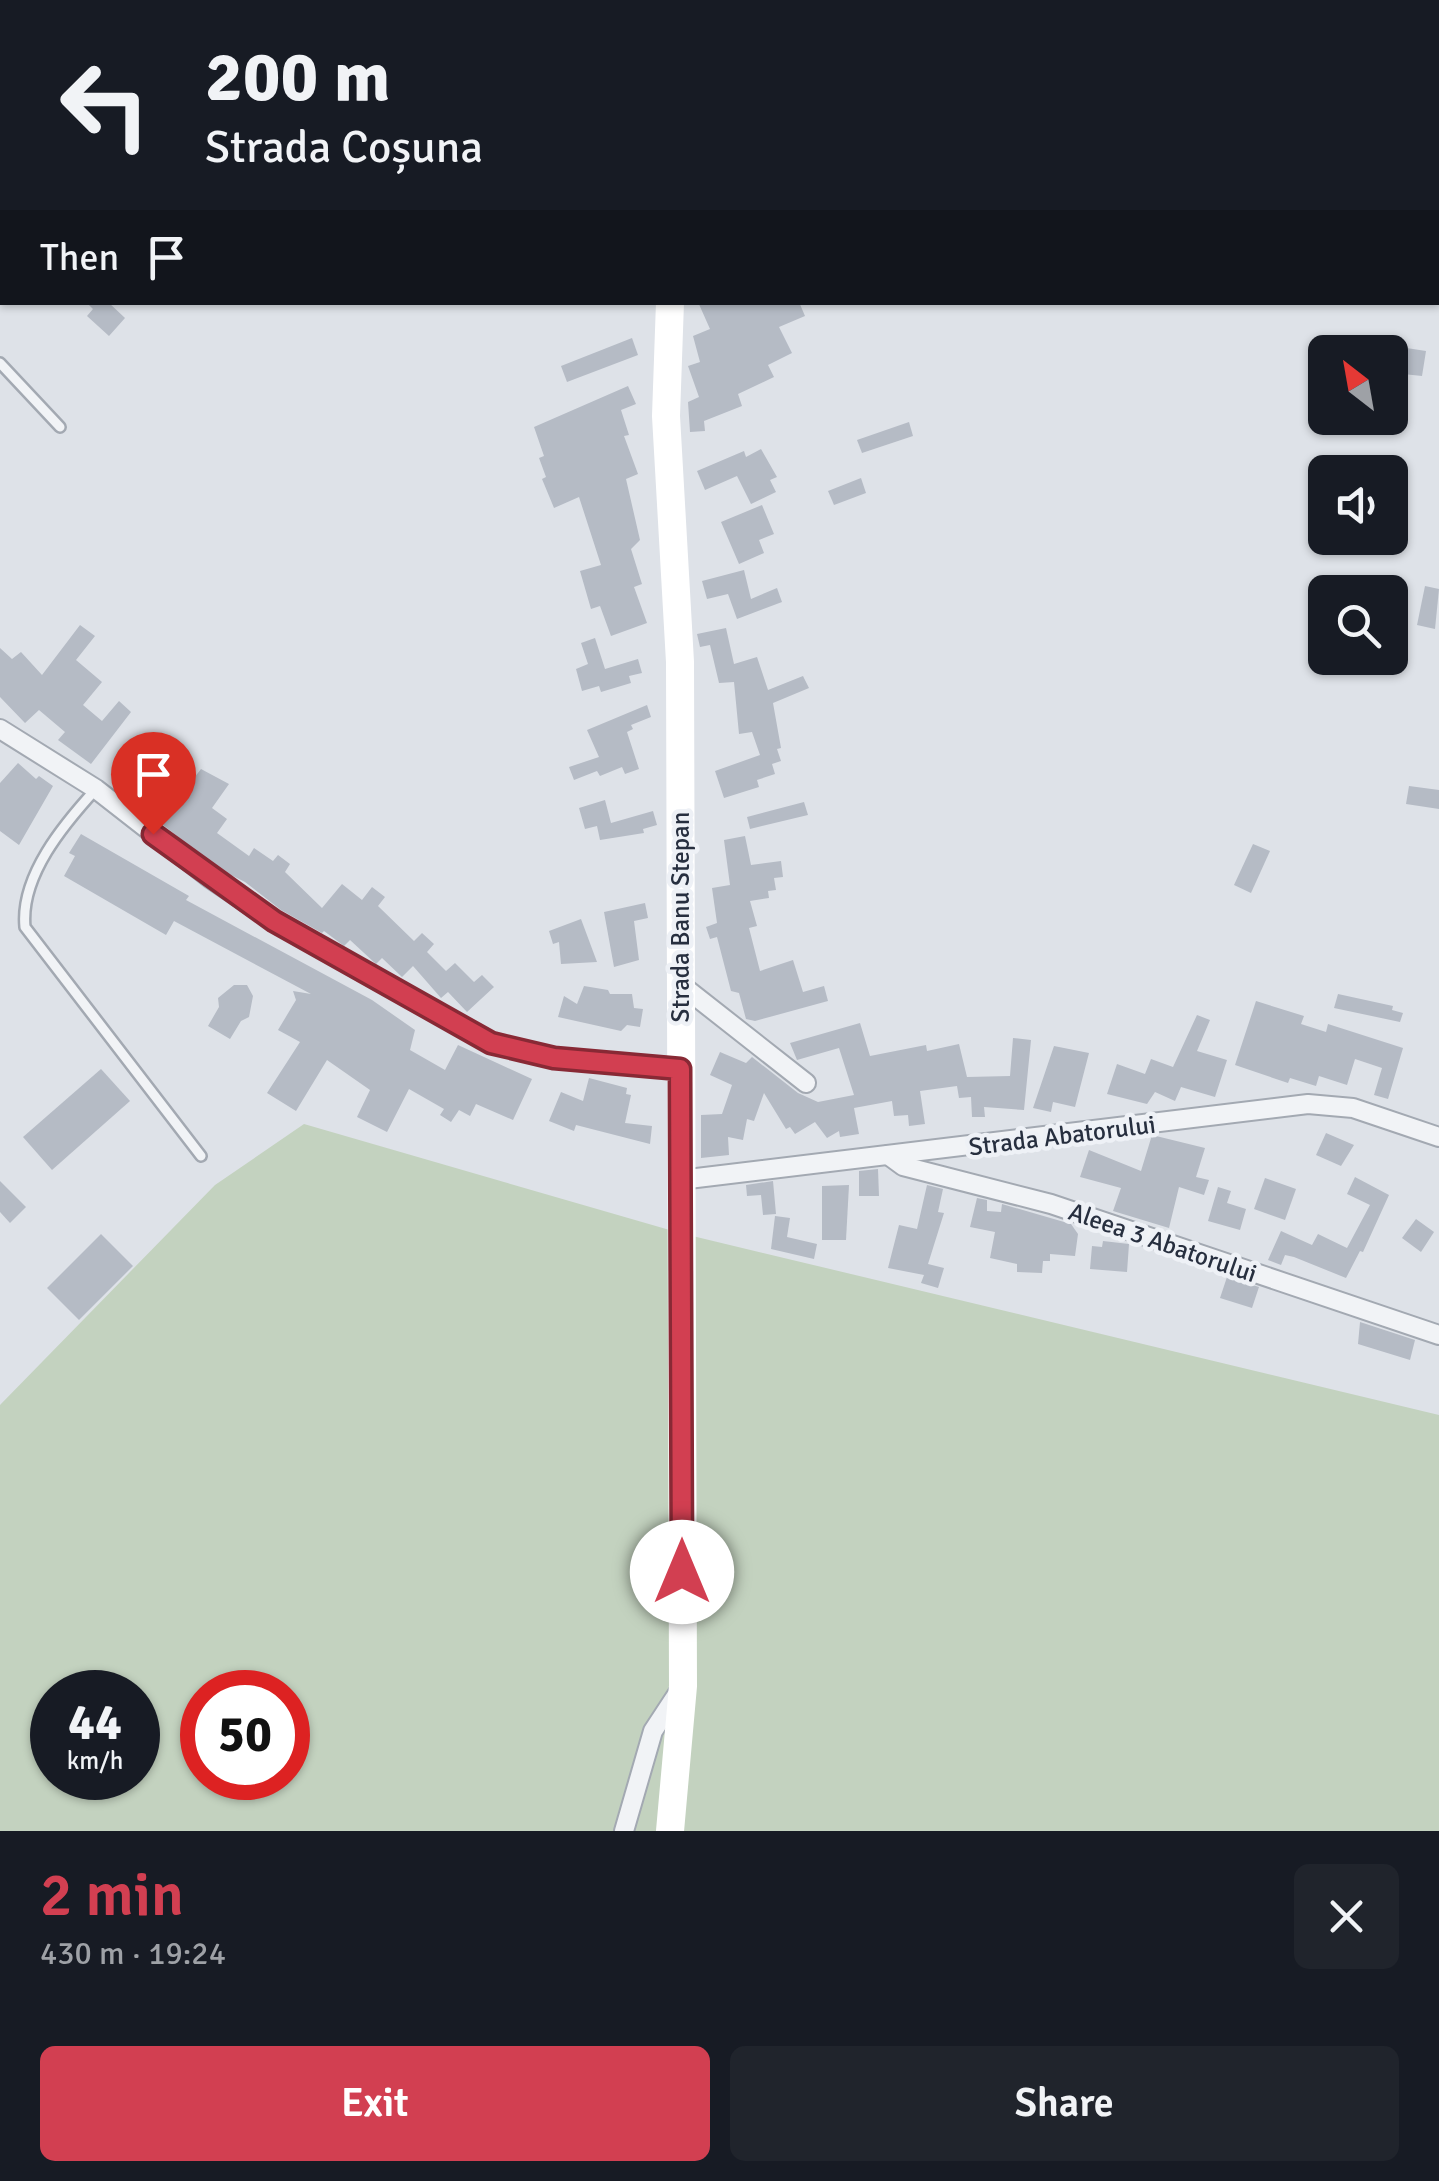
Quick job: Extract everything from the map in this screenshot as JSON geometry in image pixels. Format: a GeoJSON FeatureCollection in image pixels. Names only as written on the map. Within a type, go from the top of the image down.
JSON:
{"type":"FeatureCollection","features":[{"type":"Feature","properties":{"kind":"main road","name":"Strada Banu Stepan"},"geometry":{"type":"LineString","coordinates":[[670,305],[666,416],[680,662],[683,1686],[670,1831]]}},
{"type":"Feature","properties":{"kind":"street"},"geometry":{"type":"LineString","coordinates":[[0,729],[96,789],[210,878],[274,921],[491,1043],[554,1058],[680,1069]]}},
{"type":"Feature","properties":{"kind":"street"},"geometry":{"type":"LineString","coordinates":[[680,984],[806,1083]]}},
{"type":"Feature","properties":{"kind":"street","name":"Strada Abatorului"},"geometry":{"type":"LineString","coordinates":[[680,1180],[1308,1104],[1352,1108],[1439,1137]]}},
{"type":"Feature","properties":{"kind":"street","name":"Aleea 3 Abatorului"},"geometry":{"type":"LineString","coordinates":[[888,1155],[903,1166],[1051,1204],[1439,1335]]}},
{"type":"Feature","properties":{"kind":"street"},"geometry":{"type":"LineString","coordinates":[[624,1831],[653,1731],[683,1686]]}},
{"type":"Feature","properties":{"kind":"lane"},"geometry":{"type":"LineString","coordinates":[[0,363],[60,427]]}},
{"type":"Feature","properties":{"kind":"lane"},"geometry":{"type":"LineString","coordinates":[[96,789],[69,819],[32,882],[24,912],[25,926],[201,1156]]}},
{"type":"Feature","properties":{"kind":"green space"},"geometry":{"type":"Polygon","coordinates":[[[304,1124],[680,1233],[1439,1415],[1439,1831],[0,1831],[0,1405],[215,1185],[304,1124]]]}},
{"type":"Feature","properties":{"kind":"building"},"geometry":{"type":"Polygon","coordinates":[[[89,305],[111,305],[125,318],[109,336],[87,316],[93,309],[89,305]]]}},
{"type":"Feature","properties":{"kind":"building"},"geometry":{"type":"Polygon","coordinates":[[[699,305],[800,305],[805,316],[779,327],[792,353],[768,365],[774,377],[738,394],[742,406],[704,421],[705,431],[690,432],[688,402],[699,397],[688,366],[700,362],[693,336],[710,329],[699,305]]]}},
{"type":"Feature","properties":{"kind":"building"},"geometry":{"type":"Polygon","coordinates":[[[632,338],[638,355],[567,382],[561,366],[632,338]]]}},
{"type":"Feature","properties":{"kind":"building"},"geometry":{"type":"Polygon","coordinates":[[[1408,348],[1426,351],[1422,376],[1408,375],[1408,348]]]}},
{"type":"Feature","properties":{"kind":"building"},"geometry":{"type":"Polygon","coordinates":[[[628,386],[636,404],[621,410],[629,435],[624,436],[638,474],[626,479],[640,540],[631,549],[642,584],[634,587],[647,623],[611,636],[600,606],[591,609],[580,571],[601,565],[579,497],[554,508],[542,479],[546,477],[539,458],[544,456],[534,427],[628,386]]]}},
{"type":"Feature","properties":{"kind":"building"},"geometry":{"type":"Polygon","coordinates":[[[909,422],[913,436],[862,453],[857,440],[909,422]]]}},
{"type":"Feature","properties":{"kind":"building"},"geometry":{"type":"Polygon","coordinates":[[[761,449],[777,477],[770,480],[776,492],[751,504],[737,476],[705,490],[697,471],[744,451],[746,457],[761,449]]]}},
{"type":"Feature","properties":{"kind":"building"},"geometry":{"type":"Polygon","coordinates":[[[861,478],[866,493],[834,505],[828,491],[861,478]]]}},
{"type":"Feature","properties":{"kind":"building"},"geometry":{"type":"Polygon","coordinates":[[[762,505],[774,534],[759,540],[764,553],[739,564],[721,522],[762,505]]]}},
{"type":"Feature","properties":{"kind":"building"},"geometry":{"type":"Polygon","coordinates":[[[744,570],[751,599],[777,588],[782,602],[737,619],[728,594],[707,599],[702,581],[744,570]]]}},
{"type":"Feature","properties":{"kind":"building"},"geometry":{"type":"Polygon","coordinates":[[[1425,586],[1439,589],[1435,629],[1417,625],[1425,586]]]}},
{"type":"Feature","properties":{"kind":"building"},"geometry":{"type":"Polygon","coordinates":[[[80,625],[95,636],[76,660],[102,682],[83,705],[102,721],[119,701],[131,712],[91,764],[58,740],[65,732],[39,710],[25,723],[0,697],[0,648],[12,659],[21,652],[42,675],[80,625]]]}},
{"type":"Feature","properties":{"kind":"building"},"geometry":{"type":"Polygon","coordinates":[[[726,628],[734,664],[757,657],[768,690],[803,676],[809,688],[773,703],[781,748],[777,749],[781,761],[772,764],[775,774],[757,780],[759,787],[724,798],[715,771],[760,755],[752,732],[739,734],[734,682],[719,683],[710,645],[700,647],[697,634],[726,628]]]}},
{"type":"Feature","properties":{"kind":"building"},"geometry":{"type":"Polygon","coordinates":[[[595,638],[605,669],[638,659],[642,673],[629,676],[631,683],[601,692],[599,686],[582,691],[576,669],[588,664],[581,643],[595,638]]]}},
{"type":"Feature","properties":{"kind":"building"},"geometry":{"type":"Polygon","coordinates":[[[647,705],[651,717],[631,725],[633,729],[627,732],[639,769],[625,774],[622,767],[600,776],[597,771],[574,780],[569,767],[599,757],[587,730],[647,705]]]}},
{"type":"Feature","properties":{"kind":"building"},"geometry":{"type":"Polygon","coordinates":[[[146,754],[191,782],[201,769],[229,784],[212,808],[227,819],[217,833],[249,856],[254,848],[273,861],[278,855],[290,864],[285,872],[322,908],[342,884],[362,900],[372,887],[385,897],[378,906],[414,941],[422,933],[434,944],[427,952],[446,971],[455,963],[474,982],[482,975],[494,987],[467,1012],[448,992],[441,998],[413,966],[402,977],[382,958],[376,964],[350,940],[344,946],[217,868],[162,824],[166,819],[120,787],[146,754]]]}},
{"type":"Feature","properties":{"kind":"building"},"geometry":{"type":"Polygon","coordinates":[[[18,763],[36,779],[39,776],[53,786],[19,845],[0,831],[0,783],[18,763]]]}},
{"type":"Feature","properties":{"kind":"building"},"geometry":{"type":"Polygon","coordinates":[[[1409,786],[1439,790],[1439,809],[1406,804],[1409,786]]]}},
{"type":"Feature","properties":{"kind":"building"},"geometry":{"type":"Polygon","coordinates":[[[605,800],[611,823],[653,811],[657,825],[643,829],[644,833],[600,840],[597,826],[585,829],[579,808],[605,800]]]}},
{"type":"Feature","properties":{"kind":"building"},"geometry":{"type":"Polygon","coordinates":[[[804,802],[808,815],[750,829],[747,817],[804,802]]]}},
{"type":"Feature","properties":{"kind":"building"},"geometry":{"type":"Polygon","coordinates":[[[81,834],[189,896],[186,900],[372,1000],[415,1030],[410,1050],[445,1070],[458,1045],[532,1079],[513,1120],[476,1104],[470,1116],[459,1110],[451,1122],[440,1115],[444,1109],[409,1089],[387,1132],[357,1117],[370,1090],[327,1060],[296,1111],[267,1093],[300,1042],[278,1030],[296,1000],[293,991],[311,994],[174,921],[166,935],[64,876],[75,856],[69,853],[81,834]]]}},
{"type":"Feature","properties":{"kind":"building"},"geometry":{"type":"Polygon","coordinates":[[[745,836],[751,865],[781,861],[783,877],[774,878],[776,890],[768,891],[769,898],[750,901],[757,926],[749,928],[760,971],[793,960],[803,992],[824,986],[828,1001],[755,1021],[746,1019],[739,993],[731,991],[717,937],[710,939],[706,927],[717,923],[712,888],[730,885],[724,840],[745,836]]]}},
{"type":"Feature","properties":{"kind":"building"},"geometry":{"type":"Polygon","coordinates":[[[1253,844],[1270,851],[1251,893],[1234,885],[1253,844]]]}},
{"type":"Feature","properties":{"kind":"building"},"geometry":{"type":"Polygon","coordinates":[[[645,903],[648,918],[634,921],[639,960],[614,967],[604,912],[645,903]]]}},
{"type":"Feature","properties":{"kind":"building"},"geometry":{"type":"Polygon","coordinates":[[[581,919],[597,962],[561,964],[559,942],[553,944],[549,931],[581,919]]]}},
{"type":"Feature","properties":{"kind":"building"},"geometry":{"type":"Polygon","coordinates":[[[234,985],[247,985],[253,996],[249,1017],[241,1021],[230,1039],[208,1026],[219,1007],[218,998],[234,985]]]}},
{"type":"Feature","properties":{"kind":"building"},"geometry":{"type":"Polygon","coordinates":[[[584,986],[608,990],[610,994],[632,994],[634,1008],[643,1009],[640,1027],[627,1025],[621,1031],[558,1017],[564,996],[577,1004],[584,986]]]}},
{"type":"Feature","properties":{"kind":"building"},"geometry":{"type":"Polygon","coordinates":[[[1338,994],[1393,1006],[1392,1010],[1403,1013],[1400,1022],[1334,1008],[1338,994]]]}},
{"type":"Feature","properties":{"kind":"building"},"geometry":{"type":"Polygon","coordinates":[[[1256,1001],[1304,1016],[1301,1024],[1326,1032],[1328,1024],[1403,1048],[1388,1099],[1374,1095],[1382,1068],[1355,1059],[1347,1085],[1319,1076],[1316,1086],[1290,1078],[1288,1083],[1235,1065],[1256,1001]]]}},
{"type":"Feature","properties":{"kind":"building"},"geometry":{"type":"Polygon","coordinates":[[[1197,1015],[1210,1020],[1197,1051],[1227,1060],[1215,1097],[1181,1087],[1175,1101],[1155,1092],[1147,1104],[1107,1094],[1117,1064],[1145,1074],[1151,1059],[1173,1067],[1197,1015]]]}},
{"type":"Feature","properties":{"kind":"building"},"geometry":{"type":"Polygon","coordinates":[[[860,1023],[870,1056],[926,1045],[927,1051],[959,1044],[967,1077],[1010,1076],[1013,1038],[1031,1040],[1024,1110],[984,1107],[985,1117],[972,1117],[971,1097],[959,1098],[957,1086],[920,1091],[925,1124],[909,1126],[908,1115],[894,1116],[892,1101],[854,1108],[859,1134],[840,1137],[839,1131],[827,1138],[815,1122],[795,1134],[790,1127],[786,1129],[764,1093],[754,1121],[747,1119],[743,1140],[728,1137],[729,1155],[701,1158],[701,1115],[722,1114],[732,1085],[710,1075],[720,1052],[746,1063],[752,1057],[798,1093],[818,1102],[854,1095],[839,1048],[797,1060],[790,1043],[860,1023]]]}},
{"type":"Feature","properties":{"kind":"building"},"geometry":{"type":"Polygon","coordinates":[[[1054,1046],[1089,1053],[1075,1107],[1053,1102],[1051,1112],[1033,1108],[1054,1046]]]}},
{"type":"Feature","properties":{"kind":"building"},"geometry":{"type":"Polygon","coordinates":[[[101,1069],[130,1101],[52,1170],[23,1137],[101,1069]]]}},
{"type":"Feature","properties":{"kind":"building"},"geometry":{"type":"Polygon","coordinates":[[[589,1078],[627,1088],[626,1094],[631,1095],[625,1123],[652,1126],[650,1144],[576,1125],[574,1131],[549,1121],[561,1092],[583,1101],[589,1078]]]}},
{"type":"Feature","properties":{"kind":"building"},"geometry":{"type":"Polygon","coordinates":[[[1326,1133],[1354,1145],[1341,1166],[1316,1155],[1326,1133]]]}},
{"type":"Feature","properties":{"kind":"building"},"geometry":{"type":"Polygon","coordinates":[[[1152,1135],[1205,1148],[1196,1177],[1209,1180],[1204,1195],[1179,1187],[1169,1228],[1113,1211],[1121,1188],[1080,1177],[1089,1150],[1141,1171],[1152,1135]]]}},
{"type":"Feature","properties":{"kind":"building"},"geometry":{"type":"Polygon","coordinates":[[[878,1169],[879,1196],[859,1196],[859,1171],[878,1169]]]}},
{"type":"Feature","properties":{"kind":"building"},"geometry":{"type":"Polygon","coordinates":[[[1355,1177],[1389,1195],[1363,1252],[1360,1251],[1346,1278],[1294,1257],[1285,1255],[1281,1265],[1268,1260],[1281,1231],[1312,1245],[1318,1234],[1347,1248],[1370,1205],[1347,1194],[1355,1177]]]}},
{"type":"Feature","properties":{"kind":"building"},"geometry":{"type":"Polygon","coordinates":[[[1265,1178],[1296,1189],[1285,1220],[1254,1209],[1265,1178]]]}},
{"type":"Feature","properties":{"kind":"building"},"geometry":{"type":"Polygon","coordinates":[[[0,1181],[26,1207],[10,1223],[0,1212],[0,1181]]]}},
{"type":"Feature","properties":{"kind":"building"},"geometry":{"type":"Polygon","coordinates":[[[773,1181],[776,1214],[763,1215],[761,1195],[747,1196],[746,1185],[773,1181]]]}},
{"type":"Feature","properties":{"kind":"building"},"geometry":{"type":"Polygon","coordinates":[[[849,1185],[846,1240],[822,1240],[822,1186],[849,1185]]]}},
{"type":"Feature","properties":{"kind":"building"},"geometry":{"type":"Polygon","coordinates":[[[927,1185],[943,1189],[938,1212],[944,1213],[928,1264],[944,1268],[938,1288],[921,1283],[924,1275],[888,1268],[899,1225],[917,1229],[927,1185]]]}},
{"type":"Feature","properties":{"kind":"building"},"geometry":{"type":"Polygon","coordinates":[[[1218,1187],[1231,1191],[1227,1203],[1246,1209],[1240,1230],[1208,1221],[1218,1187]]]}},
{"type":"Feature","properties":{"kind":"building"},"geometry":{"type":"Polygon","coordinates":[[[977,1198],[987,1200],[987,1211],[1001,1212],[1002,1204],[1071,1224],[1078,1234],[1075,1256],[1050,1254],[1050,1261],[1043,1261],[1042,1273],[1017,1272],[1017,1264],[990,1258],[995,1232],[970,1227],[977,1198]]]}},
{"type":"Feature","properties":{"kind":"building"},"geometry":{"type":"Polygon","coordinates":[[[775,1216],[790,1218],[787,1237],[817,1244],[814,1259],[771,1249],[775,1216]]]}},
{"type":"Feature","properties":{"kind":"building"},"geometry":{"type":"Polygon","coordinates":[[[1416,1219],[1434,1232],[1421,1252],[1402,1238],[1416,1219]]]}},
{"type":"Feature","properties":{"kind":"building"},"geometry":{"type":"Polygon","coordinates":[[[101,1234],[133,1266],[79,1320],[47,1288],[101,1234]]]}},
{"type":"Feature","properties":{"kind":"building"},"geometry":{"type":"Polygon","coordinates":[[[1103,1241],[1129,1244],[1127,1272],[1090,1269],[1092,1246],[1102,1247],[1103,1241]]]}},
{"type":"Feature","properties":{"kind":"building"},"geometry":{"type":"Polygon","coordinates":[[[1227,1277],[1259,1287],[1252,1308],[1220,1298],[1227,1277]]]}},
{"type":"Feature","properties":{"kind":"building"},"geometry":{"type":"Polygon","coordinates":[[[1360,1322],[1415,1340],[1410,1360],[1358,1344],[1360,1322]]]}},
{"type":"Feature","properties":{"kind":"route"},"geometry":{"type":"LineString","coordinates":[[153,834],[274,921],[491,1043],[554,1058],[680,1069],[682,1572]]}}]}
